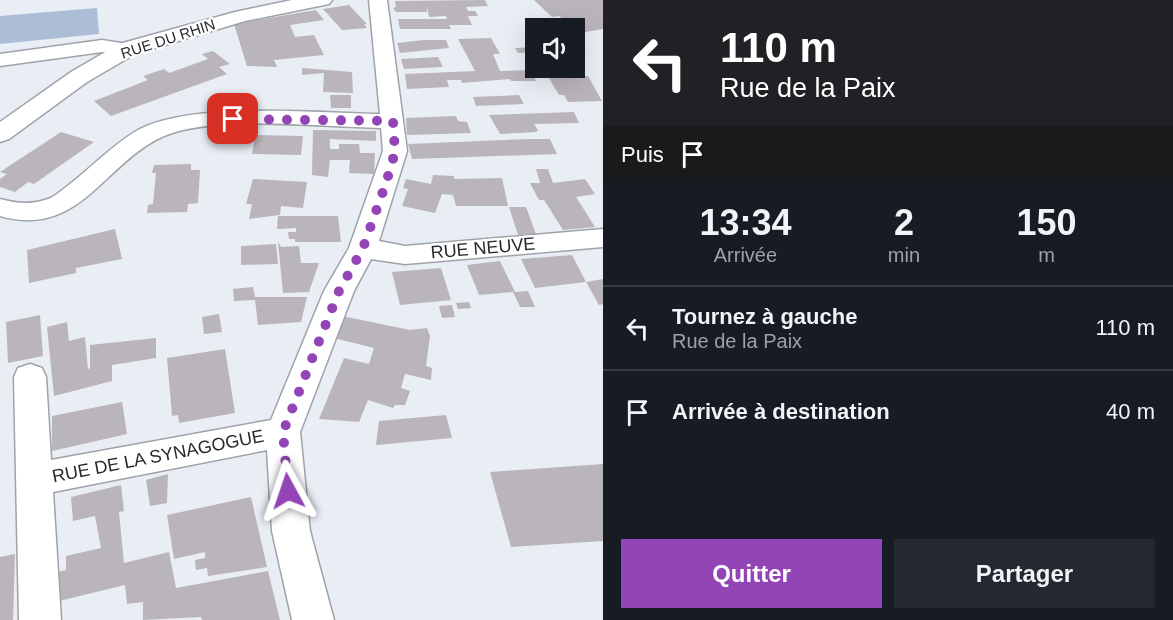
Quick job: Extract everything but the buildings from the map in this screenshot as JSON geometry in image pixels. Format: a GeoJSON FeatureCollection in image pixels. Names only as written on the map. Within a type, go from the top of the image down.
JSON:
{"type":"FeatureCollection","features":[{"type":"Feature","properties":{"kind":"street","name":"RUE DU RHIN"},"geometry":{"type":"LineString","coordinates":[[0,134],[79,77],[127,50],[242,16],[322,0]]}},
{"type":"Feature","properties":{"kind":"street"},"geometry":{"type":"LineString","coordinates":[[313,620],[291,531],[283,432],[339,291],[363,248],[395,152],[378,0]]}},
{"type":"Feature","properties":{"kind":"street"},"geometry":{"type":"LineString","coordinates":[[0,60],[102,46],[127,50]]}},
{"type":"Feature","properties":{"kind":"street"},"geometry":{"type":"LineString","coordinates":[[42,56],[79,77]]}},
{"type":"Feature","properties":{"kind":"street"},"geometry":{"type":"LineString","coordinates":[[0,207],[15,214],[36,213],[60,205],[148,135],[176,125],[233,119],[393,121]]}},
{"type":"Feature","properties":{"kind":"street","name":"RUE NEUVE"},"geometry":{"type":"LineString","coordinates":[[363,248],[405,255],[603,238]]}},
{"type":"Feature","properties":{"kind":"street","name":"RUE DE LA SYNAGOGUE"},"geometry":{"type":"LineString","coordinates":[[30,377],[40,620]]}},
{"type":"Feature","properties":{"kind":"street","name":"RUE DE LA SYNAGOGUE"},"geometry":{"type":"LineString","coordinates":[[34,479],[283,432]]}},
{"type":"Feature","properties":{"kind":"shaded area"},"geometry":{"type":"Polygon","coordinates":[[[97,8],[99,34],[0,44],[0,16],[97,8]]]}},
{"type":"Feature","properties":{"kind":"route"},"geometry":{"type":"LineString","coordinates":[[233,119],[393,121],[395,152],[386,183],[363,248],[339,291],[283,432],[288,491]]}}]}
